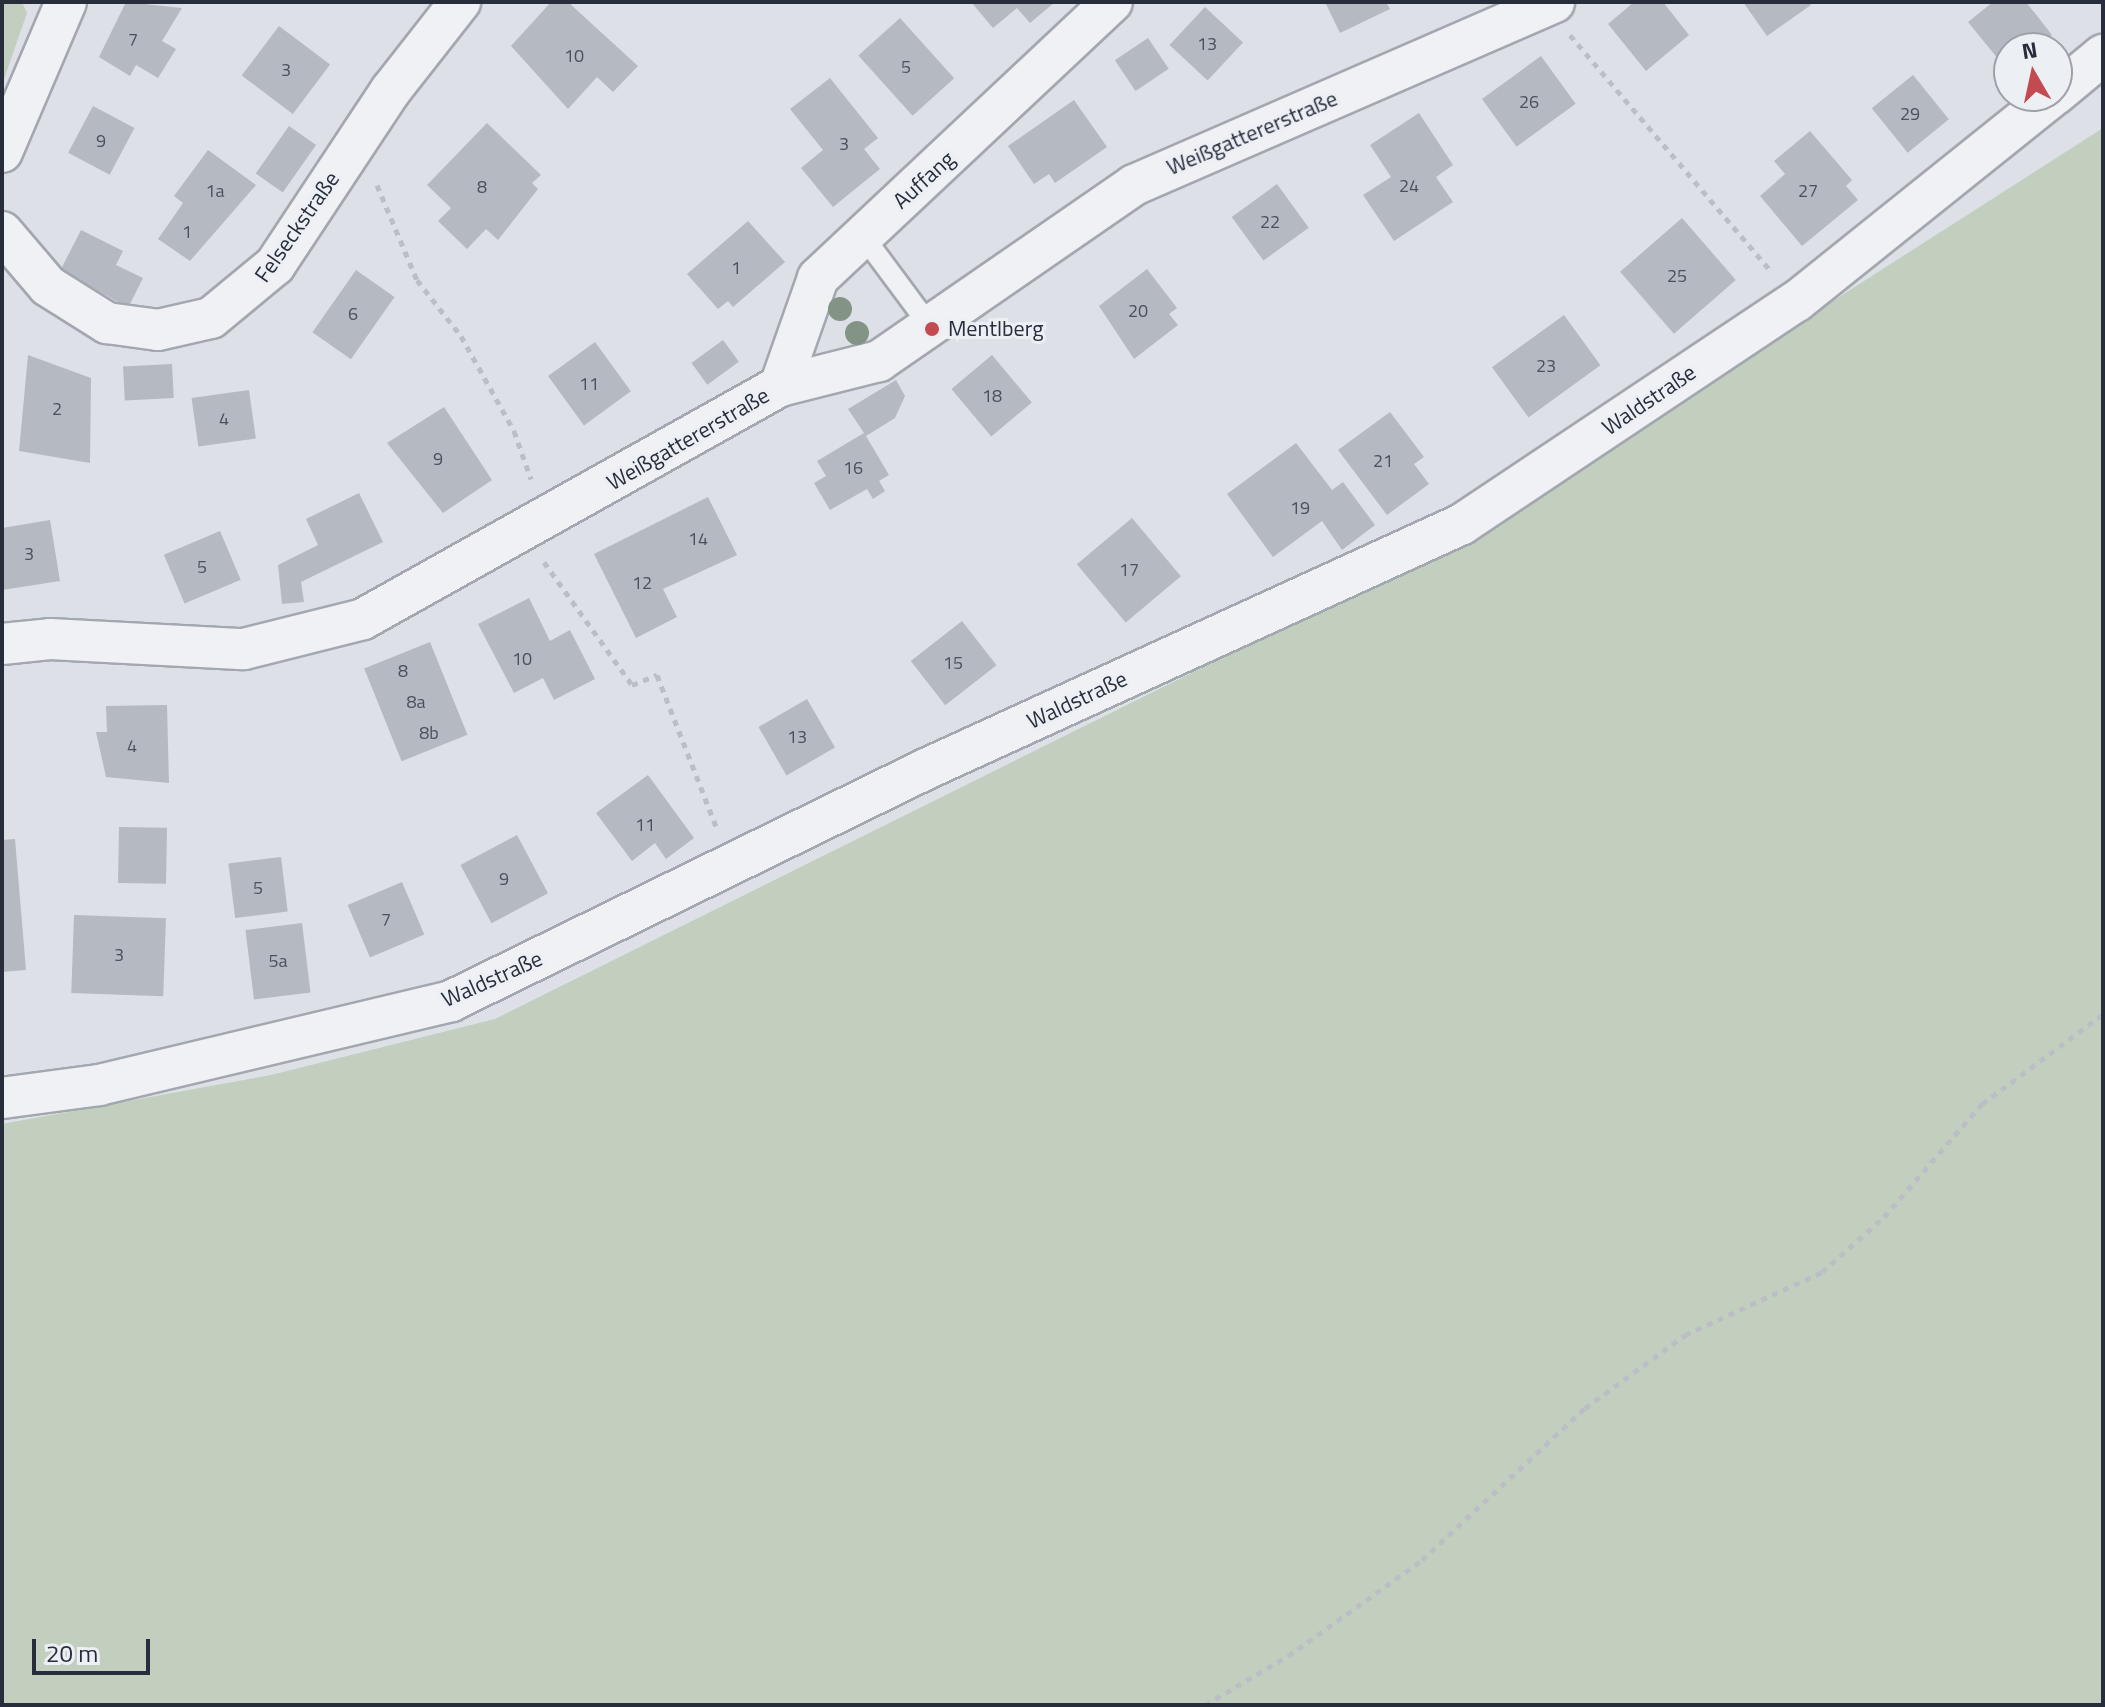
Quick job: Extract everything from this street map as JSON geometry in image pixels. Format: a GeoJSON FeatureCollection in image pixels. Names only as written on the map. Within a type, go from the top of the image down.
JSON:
{"type":"FeatureCollection","features":[{"type":"Feature","properties":{"kind":"street"},"geometry":{"type":"LineString","coordinates":[[2,152],[66,2]]}},
{"type":"Feature","properties":{"kind":"street","name":"Felseckstraße"},"geometry":{"type":"LineString","coordinates":[[2,232],[48,286],[88,315],[139,330],[195,324],[261,283],[359,137],[460,2]]}},
{"type":"Feature","properties":{"kind":"street","name":"Auffang"},"geometry":{"type":"LineString","coordinates":[[780,386],[818,278],[1112,2]]}},
{"type":"Feature","properties":{"kind":"street","name":"Weißgattererstraße"},"geometry":{"type":"LineString","coordinates":[[2,644],[50,639],[217,650],[293,642],[363,619],[546,522],[780,386],[879,361],[932,329],[1134,185],[1560,16]]}},
{"type":"Feature","properties":{"kind":"street","name":"Waldstraße"},"geometry":{"type":"LineString","coordinates":[[2073,79],[2103,55]]}},
{"type":"Feature","properties":{"kind":"street","name":"Waldstraße"},"geometry":{"type":"LineString","coordinates":[[2,1098],[99,1085],[451,1001],[732,867],[926,769],[1462,524],[1797,301],[2033,112]]}},
{"type":"Feature","properties":{"kind":"lane"},"geometry":{"type":"LineString","coordinates":[[863,236],[932,329]]}},
{"type":"Feature","properties":{"kind":"path"},"geometry":{"type":"LineString","coordinates":[[1560,16],[1797,301]]}},
{"type":"Feature","properties":{"kind":"path"},"geometry":{"type":"LineString","coordinates":[[359,137],[417,280],[461,336],[514,431],[546,522],[536,551],[632,685],[657,675],[732,867]]}},
{"type":"Feature","properties":{"kind":"path"},"geometry":{"type":"LineString","coordinates":[[1205,1705],[1288,1656],[1422,1560],[1585,1408],[1685,1335],[1822,1272],[1884,1217],[1982,1104],[2103,1014]]}},
{"type":"Feature","properties":{"kind":"green space"},"geometry":{"type":"Polygon","coordinates":[[[2,2],[22,2],[27,13],[2,85],[2,2]]]}},
{"type":"Feature","properties":{"kind":"green space"},"geometry":{"type":"Polygon","coordinates":[[[2103,128],[2103,1705],[2,1705],[2,1124],[271,1075],[495,1019],[1461,539],[2103,128]]]}},
{"type":"Feature","properties":{"kind":"building"},"geometry":{"type":"Polygon","coordinates":[[[126,2],[182,8],[162,41],[176,49],[158,78],[136,65],[130,76],[99,57],[126,2]]]}},
{"type":"Feature","properties":{"kind":"building"},"geometry":{"type":"Polygon","coordinates":[[[551,2],[568,2],[638,66],[613,92],[597,77],[568,109],[511,46],[551,2]]]}},
{"type":"Feature","properties":{"kind":"building"},"geometry":{"type":"Polygon","coordinates":[[[971,2],[1055,2],[1030,23],[1017,8],[993,28],[971,2]]]}},
{"type":"Feature","properties":{"kind":"building"},"geometry":{"type":"Polygon","coordinates":[[[1325,2],[1386,2],[1390,9],[1340,33],[1325,2]]]}},
{"type":"Feature","properties":{"kind":"building"},"geometry":{"type":"Polygon","coordinates":[[[1634,2],[1663,2],[1689,35],[1646,71],[1608,24],[1634,2]]]}},
{"type":"Feature","properties":{"kind":"building"},"geometry":{"type":"Polygon","coordinates":[[[1743,2],[1809,2],[1811,5],[1767,36],[1743,2]]]}},
{"type":"Feature","properties":{"kind":"building"},"geometry":{"type":"Polygon","coordinates":[[[1993,2],[2026,2],[2050,32],[1993,32],[1993,53],[1968,22],[1993,2]]]}},
{"type":"Feature","properties":{"kind":"building"},"geometry":{"type":"Polygon","coordinates":[[[1205,7],[1243,42],[1208,80],[1170,45],[1205,7]]]}},
{"type":"Feature","properties":{"kind":"building"},"geometry":{"type":"Polygon","coordinates":[[[900,18],[954,78],[913,116],[858,55],[900,18]]]}},
{"type":"Feature","properties":{"kind":"building"},"geometry":{"type":"Polygon","coordinates":[[[279,26],[330,65],[293,114],[242,76],[279,26]]]}},
{"type":"Feature","properties":{"kind":"building"},"geometry":{"type":"Polygon","coordinates":[[[1148,38],[1169,69],[1136,91],[1115,60],[1148,38]]]}},
{"type":"Feature","properties":{"kind":"building"},"geometry":{"type":"Polygon","coordinates":[[[1541,56],[1576,104],[1517,147],[1482,99],[1541,56]]]}},
{"type":"Feature","properties":{"kind":"building"},"geometry":{"type":"Polygon","coordinates":[[[1913,75],[1949,119],[1908,153],[1872,108],[1913,75]]]}},
{"type":"Feature","properties":{"kind":"building"},"geometry":{"type":"Polygon","coordinates":[[[830,78],[878,138],[864,149],[880,169],[833,207],[801,168],[823,150],[790,109],[830,78]]]}},
{"type":"Feature","properties":{"kind":"building"},"geometry":{"type":"Polygon","coordinates":[[[1074,100],[1107,147],[1055,183],[1049,174],[1034,184],[1008,146],[1074,100]]]}},
{"type":"Feature","properties":{"kind":"building"},"geometry":{"type":"Polygon","coordinates":[[[93,106],[134,128],[110,175],[68,153],[93,106]]]}},
{"type":"Feature","properties":{"kind":"building"},"geometry":{"type":"Polygon","coordinates":[[[1419,113],[1453,165],[1436,177],[1453,202],[1394,241],[1363,195],[1391,177],[1370,145],[1419,113]]]}},
{"type":"Feature","properties":{"kind":"building"},"geometry":{"type":"Polygon","coordinates":[[[487,123],[541,175],[532,183],[538,189],[498,240],[486,229],[467,249],[438,221],[451,208],[427,185],[487,123]]]}},
{"type":"Feature","properties":{"kind":"building"},"geometry":{"type":"Polygon","coordinates":[[[289,126],[316,145],[283,192],[256,174],[289,126]]]}},
{"type":"Feature","properties":{"kind":"building"},"geometry":{"type":"Polygon","coordinates":[[[1810,131],[1852,180],[1846,186],[1858,200],[1802,246],[1760,196],[1785,174],[1774,161],[1810,131]]]}},
{"type":"Feature","properties":{"kind":"building"},"geometry":{"type":"Polygon","coordinates":[[[208,150],[256,185],[190,261],[158,239],[183,203],[174,196],[208,150]]]}},
{"type":"Feature","properties":{"kind":"building"},"geometry":{"type":"Polygon","coordinates":[[[1277,184],[1309,228],[1263,261],[1232,217],[1277,184]]]}},
{"type":"Feature","properties":{"kind":"building"},"geometry":{"type":"Polygon","coordinates":[[[1682,218],[1736,280],[1674,334],[1620,272],[1682,218]]]}},
{"type":"Feature","properties":{"kind":"building"},"geometry":{"type":"Polygon","coordinates":[[[748,221],[785,262],[733,307],[728,301],[718,309],[687,274],[748,221]]]}},
{"type":"Feature","properties":{"kind":"building"},"geometry":{"type":"Polygon","coordinates":[[[81,230],[123,251],[116,265],[143,278],[128,308],[61,269],[81,230]]]}},
{"type":"Feature","properties":{"kind":"building"},"geometry":{"type":"Polygon","coordinates":[[[1147,269],[1177,308],[1169,314],[1178,325],[1134,359],[1099,306],[1147,269]]]}},
{"type":"Feature","properties":{"kind":"building"},"geometry":{"type":"Polygon","coordinates":[[[356,270],[395,297],[351,359],[312,332],[356,270]]]}},
{"type":"Feature","properties":{"kind":"building"},"geometry":{"type":"Polygon","coordinates":[[[1564,315],[1600,365],[1528,417],[1492,367],[1564,315]]]}},
{"type":"Feature","properties":{"kind":"building"},"geometry":{"type":"Polygon","coordinates":[[[723,340],[739,362],[707,385],[691,363],[723,340]]]}},
{"type":"Feature","properties":{"kind":"building"},"geometry":{"type":"Polygon","coordinates":[[[595,342],[631,391],[584,425],[548,376],[595,342]]]}},
{"type":"Feature","properties":{"kind":"building"},"geometry":{"type":"Polygon","coordinates":[[[28,355],[91,378],[90,463],[19,451],[28,355]]]}},
{"type":"Feature","properties":{"kind":"building"},"geometry":{"type":"Polygon","coordinates":[[[992,355],[1032,402],[991,437],[951,389],[992,355]]]}},
{"type":"Feature","properties":{"kind":"building"},"geometry":{"type":"Polygon","coordinates":[[[172,364],[174,398],[125,401],[123,367],[172,364]]]}},
{"type":"Feature","properties":{"kind":"building"},"geometry":{"type":"Polygon","coordinates":[[[896,380],[905,396],[895,418],[866,436],[889,475],[879,481],[885,491],[873,499],[867,489],[830,510],[814,483],[826,476],[817,461],[864,433],[848,409],[896,380]]]}},
{"type":"Feature","properties":{"kind":"building"},"geometry":{"type":"Polygon","coordinates":[[[249,390],[256,439],[198,447],[192,398],[249,390]]]}},
{"type":"Feature","properties":{"kind":"building"},"geometry":{"type":"Polygon","coordinates":[[[444,407],[492,480],[443,513],[387,443],[444,407]]]}},
{"type":"Feature","properties":{"kind":"building"},"geometry":{"type":"Polygon","coordinates":[[[1390,412],[1424,457],[1414,464],[1429,484],[1387,515],[1338,450],[1390,412]]]}},
{"type":"Feature","properties":{"kind":"building"},"geometry":{"type":"Polygon","coordinates":[[[1296,443],[1332,490],[1343,482],[1375,525],[1342,550],[1322,521],[1273,557],[1227,494],[1296,443]]]}},
{"type":"Feature","properties":{"kind":"building"},"geometry":{"type":"Polygon","coordinates":[[[359,493],[383,542],[301,582],[304,602],[282,604],[278,565],[318,545],[306,519],[359,493]]]}},
{"type":"Feature","properties":{"kind":"building"},"geometry":{"type":"Polygon","coordinates":[[[708,497],[737,555],[663,589],[677,617],[636,638],[594,554],[708,497]]]}},
{"type":"Feature","properties":{"kind":"building"},"geometry":{"type":"Polygon","coordinates":[[[1132,518],[1181,576],[1126,623],[1077,564],[1132,518]]]}},
{"type":"Feature","properties":{"kind":"building"},"geometry":{"type":"Polygon","coordinates":[[[50,520],[60,581],[2,590],[2,528],[50,520]]]}},
{"type":"Feature","properties":{"kind":"building"},"geometry":{"type":"Polygon","coordinates":[[[220,531],[241,580],[185,604],[164,555],[220,531]]]}},
{"type":"Feature","properties":{"kind":"building"},"geometry":{"type":"Polygon","coordinates":[[[529,598],[550,641],[570,630],[595,679],[554,700],[543,678],[514,693],[478,624],[529,598]]]}},
{"type":"Feature","properties":{"kind":"building"},"geometry":{"type":"Polygon","coordinates":[[[962,621],[996,665],[945,705],[911,661],[962,621]]]}},
{"type":"Feature","properties":{"kind":"building"},"geometry":{"type":"Polygon","coordinates":[[[430,642],[467,735],[402,761],[364,669],[430,642]]]}},
{"type":"Feature","properties":{"kind":"building"},"geometry":{"type":"Polygon","coordinates":[[[807,699],[835,747],[787,775],[759,727],[807,699]]]}},
{"type":"Feature","properties":{"kind":"building"},"geometry":{"type":"Polygon","coordinates":[[[167,705],[169,783],[106,777],[96,732],[107,732],[106,706],[167,705]]]}},
{"type":"Feature","properties":{"kind":"building"},"geometry":{"type":"Polygon","coordinates":[[[648,775],[694,838],[666,859],[655,843],[632,861],[596,813],[648,775]]]}},
{"type":"Feature","properties":{"kind":"building"},"geometry":{"type":"Polygon","coordinates":[[[119,827],[167,828],[166,884],[118,883],[119,827]]]}},
{"type":"Feature","properties":{"kind":"building"},"geometry":{"type":"Polygon","coordinates":[[[517,835],[548,893],[491,923],[460,865],[517,835]]]}},
{"type":"Feature","properties":{"kind":"building"},"geometry":{"type":"Polygon","coordinates":[[[15,839],[26,970],[2,972],[2,840],[15,839]]]}},
{"type":"Feature","properties":{"kind":"building"},"geometry":{"type":"Polygon","coordinates":[[[281,857],[288,912],[235,918],[228,863],[281,857]]]}},
{"type":"Feature","properties":{"kind":"building"},"geometry":{"type":"Polygon","coordinates":[[[402,882],[424,934],[370,958],[348,905],[402,882]]]}},
{"type":"Feature","properties":{"kind":"building"},"geometry":{"type":"Polygon","coordinates":[[[74,915],[166,918],[163,996],[71,993],[74,915]]]}},
{"type":"Feature","properties":{"kind":"building"},"geometry":{"type":"Polygon","coordinates":[[[302,923],[311,992],[254,999],[245,930],[302,923]]]}},
{"type":"Feature","properties":{"kind":"place","name":"Mentlberg"},"geometry":{"type":"Point","coordinates":[932,329]}}]}
